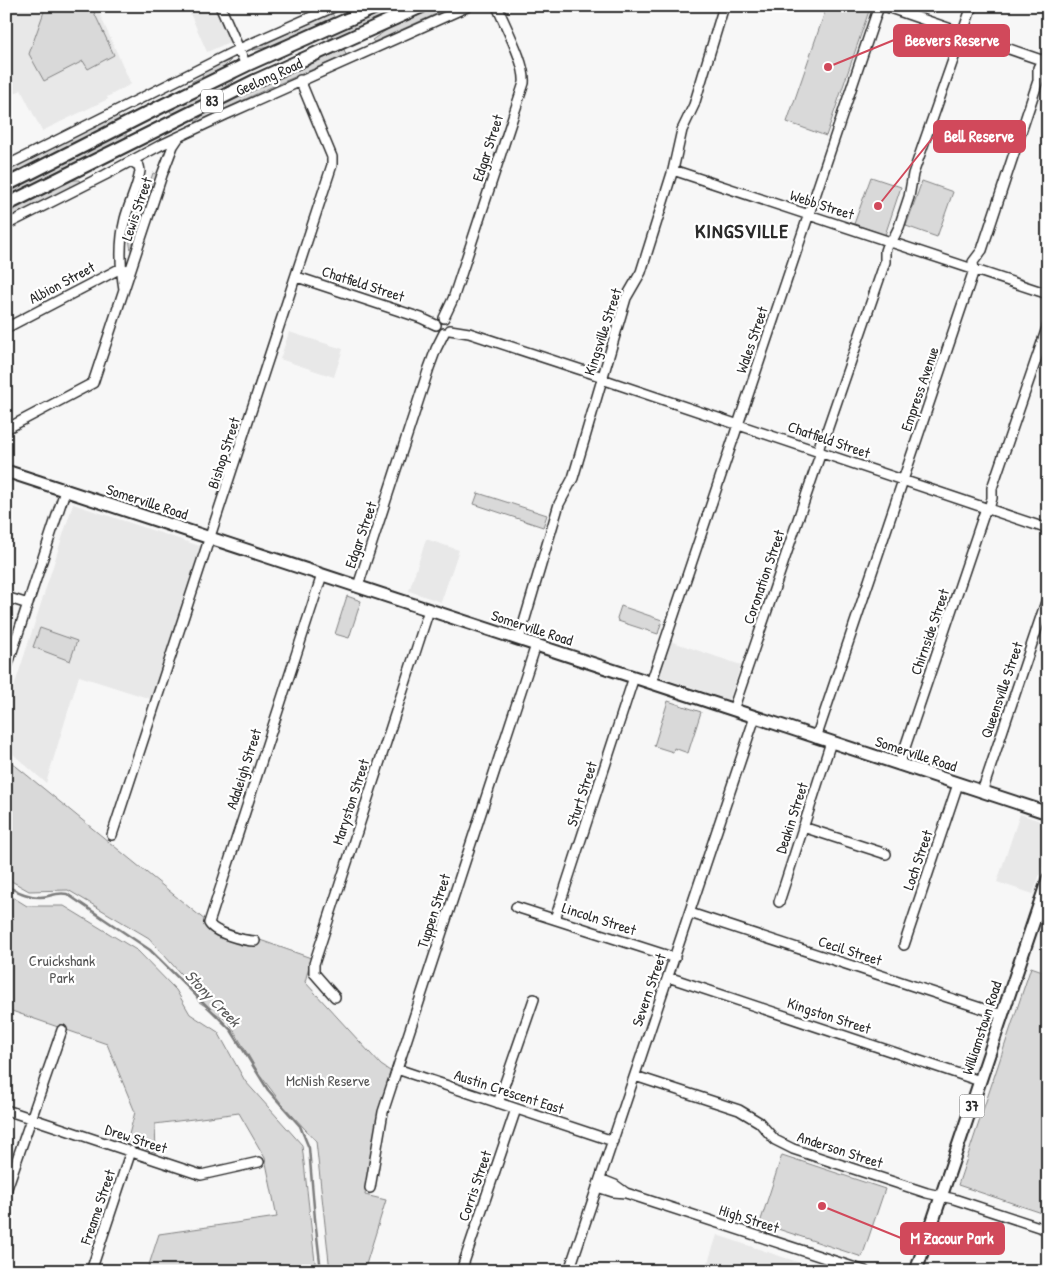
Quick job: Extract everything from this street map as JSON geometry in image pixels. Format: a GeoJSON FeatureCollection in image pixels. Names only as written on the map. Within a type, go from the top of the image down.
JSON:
{"type":"FeatureCollection","features":[{"type":"Feature","properties":{"kind":"highway","name":"Geelong Road"},"geometry":{"type":"LineString","coordinates":[[6,185],[246,65],[378,6]]}},
{"type":"Feature","properties":{"kind":"highway","name":"Geelong Road"},"geometry":{"type":"LineString","coordinates":[[6,205],[255,81],[422,6]]}},
{"type":"Feature","properties":{"kind":"highway"},"geometry":{"type":"LineString","coordinates":[[246,65],[255,81]]}},
{"type":"Feature","properties":{"kind":"main road","name":"Somerville Road"},"geometry":{"type":"LineString","coordinates":[[6,471],[1048,813]]}},
{"type":"Feature","properties":{"kind":"main road","name":"Williamstown Road"},"geometry":{"type":"LineString","coordinates":[[916,1271],[1048,879]]}},
{"type":"Feature","properties":{"kind":"street"},"geometry":{"type":"LineString","coordinates":[[220,6],[246,65]]}},
{"type":"Feature","properties":{"kind":"street"},"geometry":{"type":"LineString","coordinates":[[6,166],[239,49],[336,6]]}},
{"type":"Feature","properties":{"kind":"street","name":"Geelong Road"},"geometry":{"type":"LineString","coordinates":[[9,222],[179,137],[300,80],[469,6]]}},
{"type":"Feature","properties":{"kind":"street","name":"Edgar Street"},"geometry":{"type":"LineString","coordinates":[[358,586],[524,80],[521,61],[497,6]]}},
{"type":"Feature","properties":{"kind":"street","name":"Kingsville Street"},"geometry":{"type":"LineString","coordinates":[[519,640],[559,504],[573,478],[626,298],[640,275],[673,170],[683,126],[693,107],[724,6]]}},
{"type":"Feature","properties":{"kind":"street","name":"Wales Street"},"geometry":{"type":"LineString","coordinates":[[651,683],[879,6]]}},
{"type":"Feature","properties":{"kind":"street"},"geometry":{"type":"LineString","coordinates":[[884,6],[1047,59]]}},
{"type":"Feature","properties":{"kind":"street","name":"Coronation Street"},"geometry":{"type":"LineString","coordinates":[[734,710],[821,441],[825,436],[885,262],[885,250],[902,220],[913,174],[972,6]]}},
{"type":"Feature","properties":{"kind":"street","name":"Empress Avenue"},"geometry":{"type":"LineString","coordinates":[[816,738],[974,270],[973,262],[982,250],[1038,81],[1038,68],[1047,59]]}},
{"type":"Feature","properties":{"kind":"street","name":"Bishop Street"},"geometry":{"type":"LineString","coordinates":[[112,835],[333,164],[300,80]]}},
{"type":"Feature","properties":{"kind":"street","name":"Lewis Street"},"geometry":{"type":"LineString","coordinates":[[6,429],[90,386],[95,380],[173,146],[179,137]]}},
{"type":"Feature","properties":{"kind":"street","name":"Lewis Street"},"geometry":{"type":"LineString","coordinates":[[124,292],[120,254],[125,221],[140,172],[139,166],[131,162]]}},
{"type":"Feature","properties":{"kind":"street","name":"Webb Street"},"geometry":{"type":"LineString","coordinates":[[673,170],[1048,294]]}},
{"type":"Feature","properties":{"kind":"street"},"geometry":{"type":"LineString","coordinates":[[121,268],[130,271]]}},
{"type":"Feature","properties":{"kind":"street","name":"Albion Street"},"geometry":{"type":"LineString","coordinates":[[6,328],[121,268]]}},
{"type":"Feature","properties":{"kind":"street","name":"Chatfield Street"},"geometry":{"type":"LineString","coordinates":[[296,277],[469,333],[1048,528]]}},
{"type":"Feature","properties":{"kind":"street","name":"Chirnside Street"},"geometry":{"type":"LineString","coordinates":[[899,765],[992,500],[992,488],[1048,325]]}},
{"type":"Feature","properties":{"kind":"street"},"geometry":{"type":"LineString","coordinates":[[6,670],[65,491]]}},
{"type":"Feature","properties":{"kind":"street","name":"Adaleigh Street"},"geometry":{"type":"LineString","coordinates":[[255,941],[248,941],[212,928],[209,923],[210,915],[322,575]]}},
{"type":"Feature","properties":{"kind":"street","name":"Queensville Street"},"geometry":{"type":"LineString","coordinates":[[982,792],[1048,596]]}},
{"type":"Feature","properties":{"kind":"street"},"geometry":{"type":"LineString","coordinates":[[6,597],[28,604]]}},
{"type":"Feature","properties":{"kind":"street","name":"Maryston Street"},"geometry":{"type":"LineString","coordinates":[[335,997],[314,973],[314,964],[429,610]]}},
{"type":"Feature","properties":{"kind":"street","name":"Tuppen Street"},"geometry":{"type":"LineString","coordinates":[[370,1188],[381,1121],[536,645]]}},
{"type":"Feature","properties":{"kind":"street","name":"Sturt Street"},"geometry":{"type":"LineString","coordinates":[[555,919],[634,677]]}},
{"type":"Feature","properties":{"kind":"street","name":"Severn Street"},"geometry":{"type":"LineString","coordinates":[[569,1271],[755,717]]}},
{"type":"Feature","properties":{"kind":"street","name":"Deakin Street"},"geometry":{"type":"LineString","coordinates":[[779,902],[831,742]]}},
{"type":"Feature","properties":{"kind":"street","name":"Loch Street"},"geometry":{"type":"LineString","coordinates":[[904,945],[958,784]]}},
{"type":"Feature","properties":{"kind":"street"},"geometry":{"type":"LineString","coordinates":[[803,827],[886,854]]}},
{"type":"Feature","properties":{"kind":"street","name":"Lincoln Street"},"geometry":{"type":"LineString","coordinates":[[516,907],[675,958]]}},
{"type":"Feature","properties":{"kind":"street","name":"Cecil Street"},"geometry":{"type":"LineString","coordinates":[[690,913],[1002,1016]]}},
{"type":"Feature","properties":{"kind":"street","name":"Kingston Street"},"geometry":{"type":"LineString","coordinates":[[668,977],[980,1081]]}},
{"type":"Feature","properties":{"kind":"street"},"geometry":{"type":"LineString","coordinates":[[498,1103],[534,999]]}},
{"type":"Feature","properties":{"kind":"street"},"geometry":{"type":"LineString","coordinates":[[6,1191],[62,1030]]}},
{"type":"Feature","properties":{"kind":"street","name":"Austin Crescent East"},"geometry":{"type":"LineString","coordinates":[[397,1070],[613,1141]]}},
{"type":"Feature","properties":{"kind":"street","name":"Anderson Street"},"geometry":{"type":"LineString","coordinates":[[635,1076],[739,1110],[759,1122],[775,1140],[792,1149],[1048,1230]]}},
{"type":"Feature","properties":{"kind":"street","name":"Corris Street"},"geometry":{"type":"LineString","coordinates":[[461,1271],[516,1109]]}},
{"type":"Feature","properties":{"kind":"street","name":"Drew Street"},"geometry":{"type":"LineString","coordinates":[[6,1110],[201,1175],[259,1162]]}},
{"type":"Feature","properties":{"kind":"street","name":"Freame Street"},"geometry":{"type":"LineString","coordinates":[[91,1271],[131,1151]]}},
{"type":"Feature","properties":{"kind":"street","name":"High Street"},"geometry":{"type":"LineString","coordinates":[[599,1183],[616,1184],[626,1193],[865,1271]]}},
{"type":"Feature","properties":{"kind":"shaded area"},"geometry":{"type":"Polygon","coordinates":[[[6,6],[96,6],[131,84],[107,97],[108,99],[42,131],[21,90],[6,98],[6,6]]]}},
{"type":"Feature","properties":{"kind":"shaded area"},"geometry":{"type":"Polygon","coordinates":[[[200,6],[214,6],[230,42],[207,52],[189,11],[200,6]]]}},
{"type":"Feature","properties":{"kind":"shaded area"},"geometry":{"type":"Polygon","coordinates":[[[289,332],[343,349],[334,377],[280,359],[289,332]]]}},
{"type":"Feature","properties":{"kind":"shaded area"},"geometry":{"type":"Polygon","coordinates":[[[73,504],[203,547],[154,700],[79,676],[46,783],[6,748],[6,712],[73,504]]]}},
{"type":"Feature","properties":{"kind":"shaded area"},"geometry":{"type":"Polygon","coordinates":[[[426,539],[459,550],[441,602],[409,591],[426,539]]]}},
{"type":"Feature","properties":{"kind":"shaded area"},"geometry":{"type":"Polygon","coordinates":[[[670,641],[741,665],[729,700],[658,676],[670,641]]]}},
{"type":"Feature","properties":{"kind":"shaded area"},"geometry":{"type":"Polygon","coordinates":[[[1020,814],[1043,822],[1048,833],[1048,850],[1033,894],[997,882],[1020,814]]]}},
{"type":"Feature","properties":{"kind":"shaded area"},"geometry":{"type":"Polygon","coordinates":[[[717,1235],[824,1271],[705,1271],[717,1235]]]}},
{"type":"Feature","properties":{"kind":"green space"},"geometry":{"type":"Polygon","coordinates":[[[46,6],[91,6],[114,55],[88,69],[83,61],[44,81],[29,54],[46,6]]]}},
{"type":"Feature","properties":{"kind":"green space"},"geometry":{"type":"Polygon","coordinates":[[[394,6],[407,6],[329,39],[328,36],[394,6]]]}},
{"type":"Feature","properties":{"kind":"green space"},"geometry":{"type":"Polygon","coordinates":[[[440,6],[454,6],[374,42],[372,40],[388,29],[440,6]]]}},
{"type":"Feature","properties":{"kind":"green space"},"geometry":{"type":"Polygon","coordinates":[[[827,6],[864,6],[870,8],[826,136],[787,122],[827,6]]]}},
{"type":"Feature","properties":{"kind":"green space"},"geometry":{"type":"Polygon","coordinates":[[[332,13],[334,17],[327,21],[269,47],[252,50],[332,13]]]}},
{"type":"Feature","properties":{"kind":"green space"},"geometry":{"type":"Polygon","coordinates":[[[344,49],[346,55],[269,88],[193,124],[208,111],[344,49]]]}},
{"type":"Feature","properties":{"kind":"green space"},"geometry":{"type":"Polygon","coordinates":[[[231,60],[224,67],[192,84],[191,82],[203,76],[201,72],[231,60]]]}},
{"type":"Feature","properties":{"kind":"green space"},"geometry":{"type":"Polygon","coordinates":[[[238,77],[206,98],[172,114],[170,111],[170,109],[224,82],[238,77]]]}},
{"type":"Feature","properties":{"kind":"green space"},"geometry":{"type":"Polygon","coordinates":[[[117,115],[120,120],[6,177],[6,171],[117,115]]]}},
{"type":"Feature","properties":{"kind":"green space"},"geometry":{"type":"Polygon","coordinates":[[[126,131],[126,138],[6,198],[6,193],[126,131]]]}},
{"type":"Feature","properties":{"kind":"green space"},"geometry":{"type":"Polygon","coordinates":[[[153,173],[158,175],[132,254],[129,237],[133,211],[140,186],[148,188],[153,173]]]}},
{"type":"Feature","properties":{"kind":"green space"},"geometry":{"type":"Polygon","coordinates":[[[871,177],[901,187],[885,235],[854,224],[871,177]]]}},
{"type":"Feature","properties":{"kind":"green space"},"geometry":{"type":"Polygon","coordinates":[[[72,180],[79,180],[80,183],[22,212],[6,217],[6,213],[72,180]]]}},
{"type":"Feature","properties":{"kind":"green space"},"geometry":{"type":"Polygon","coordinates":[[[922,181],[953,192],[937,237],[906,226],[922,181]]]}},
{"type":"Feature","properties":{"kind":"green space"},"geometry":{"type":"Polygon","coordinates":[[[478,493],[547,515],[543,527],[474,504],[478,493]]]}},
{"type":"Feature","properties":{"kind":"green space"},"geometry":{"type":"Polygon","coordinates":[[[347,596],[361,601],[349,638],[335,634],[347,596]]]}},
{"type":"Feature","properties":{"kind":"green space"},"geometry":{"type":"Polygon","coordinates":[[[621,606],[662,620],[658,634],[618,621],[617,618],[621,606]]]}},
{"type":"Feature","properties":{"kind":"green space"},"geometry":{"type":"Polygon","coordinates":[[[40,628],[77,641],[70,661],[33,647],[40,628]]]}},
{"type":"Feature","properties":{"kind":"green space"},"geometry":{"type":"Polygon","coordinates":[[[668,701],[701,712],[688,753],[674,748],[673,752],[654,746],[668,701]]]}},
{"type":"Feature","properties":{"kind":"green space","name":"McNish Reserve"},"geometry":{"type":"Polygon","coordinates":[[[6,758],[206,921],[311,958],[305,982],[381,1065],[393,1073],[377,1121],[365,1195],[386,1200],[364,1271],[330,1271],[316,1141],[281,1103],[258,1072],[229,1022],[199,1002],[187,981],[149,938],[68,890],[29,891],[6,878],[6,758]]]}},
{"type":"Feature","properties":{"kind":"green space","name":"Cruickshank Park"},"geometry":{"type":"Polygon","coordinates":[[[6,893],[27,906],[64,906],[138,951],[176,990],[190,1014],[218,1032],[245,1081],[302,1145],[316,1271],[147,1271],[159,1234],[277,1217],[265,1158],[239,1113],[155,1124],[156,1153],[127,1142],[135,1112],[107,1044],[6,1009],[6,893]]]}},
{"type":"Feature","properties":{"kind":"green space"},"geometry":{"type":"Polygon","coordinates":[[[1031,967],[1048,973],[1048,1215],[958,1185],[1031,967]]]}},
{"type":"Feature","properties":{"kind":"green space"},"geometry":{"type":"Polygon","coordinates":[[[782,1155],[885,1189],[862,1257],[760,1223],[782,1155]]]}},
{"type":"Feature","properties":{"kind":"waterway","name":"Stony Creek"},"geometry":{"type":"LineString","coordinates":[[6,886],[36,897],[67,894],[150,950],[231,1030],[268,1090],[300,1126],[309,1148],[321,1271]]}},
{"type":"Feature","properties":{"kind":"place","name":"Beevers Reserve"},"geometry":{"type":"Point","coordinates":[828,67]}},
{"type":"Feature","properties":{"kind":"place","name":"Bell Reserve"},"geometry":{"type":"Point","coordinates":[878,206]}},
{"type":"Feature","properties":{"kind":"place","name":"M Zacour Park"},"geometry":{"type":"Point","coordinates":[822,1206]}},
{"type":"Feature","properties":{"kind":"district","name":"KINGSVILLE"},"geometry":{"type":"Point","coordinates":[742,231]}}]}
